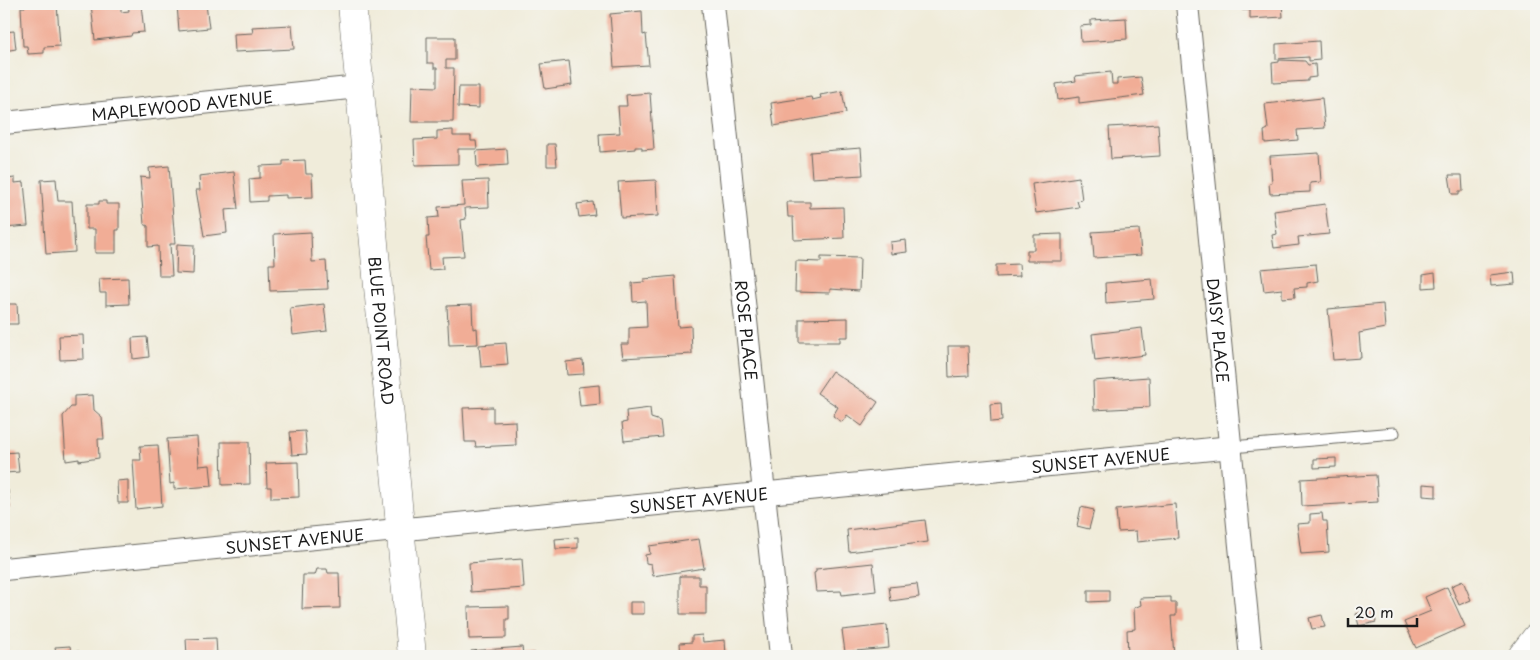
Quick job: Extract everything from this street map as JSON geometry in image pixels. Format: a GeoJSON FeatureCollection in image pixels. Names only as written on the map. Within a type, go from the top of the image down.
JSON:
{"type":"FeatureCollection","features":[{"type":"Feature","properties":{"kind":"street","name":"BLUE POINT ROAD"},"geometry":{"type":"LineString","coordinates":[[352,4],[412,656]]}},
{"type":"Feature","properties":{"kind":"street","name":"ROSE PLACE"},"geometry":{"type":"LineString","coordinates":[[713,4],[781,656]]}},
{"type":"Feature","properties":{"kind":"street","name":"DAISY PLACE"},"geometry":{"type":"LineString","coordinates":[[1187,4],[1232,447],[1250,648],[1254,656]]}},
{"type":"Feature","properties":{"kind":"street","name":"MAPLEWOOD AVENUE"},"geometry":{"type":"LineString","coordinates":[[4,123],[359,87]]}},
{"type":"Feature","properties":{"kind":"street","name":"SUNSET AVENUE"},"geometry":{"type":"LineString","coordinates":[[4,569],[401,530],[764,491],[1232,447]]}},
{"type":"Feature","properties":{"kind":"street"},"geometry":{"type":"LineString","coordinates":[[1522,656],[1536,638]]}},
{"type":"Feature","properties":{"kind":"lane","name":"SUNSET AVENUE"},"geometry":{"type":"LineString","coordinates":[[1232,447],[1394,433]]}},
{"type":"Feature","properties":{"kind":"building"},"geometry":{"type":"Polygon","coordinates":[[[25,4],[57,4],[60,46],[44,47],[44,53],[28,54],[27,46],[23,46],[21,7],[25,7],[25,4]]]}},
{"type":"Feature","properties":{"kind":"building"},"geometry":{"type":"Polygon","coordinates":[[[91,4],[121,4],[121,12],[129,11],[128,4],[141,4],[144,32],[132,33],[131,36],[95,40],[91,4]]]}},
{"type":"Feature","properties":{"kind":"building"},"geometry":{"type":"Polygon","coordinates":[[[177,4],[206,4],[209,28],[179,31],[177,4]]]}},
{"type":"Feature","properties":{"kind":"building"},"geometry":{"type":"Polygon","coordinates":[[[1242,4],[1282,4],[1283,17],[1250,19],[1250,10],[1242,10],[1242,4]]]}},
{"type":"Feature","properties":{"kind":"building"},"geometry":{"type":"Polygon","coordinates":[[[642,11],[643,35],[646,34],[649,65],[614,67],[610,14],[642,11]]]}},
{"type":"Feature","properties":{"kind":"building"},"geometry":{"type":"Polygon","coordinates":[[[1126,18],[1127,39],[1081,42],[1080,26],[1091,25],[1091,20],[1126,18]]]}},
{"type":"Feature","properties":{"kind":"building"},"geometry":{"type":"Polygon","coordinates":[[[292,25],[294,49],[235,52],[234,34],[253,33],[252,27],[292,25]]]}},
{"type":"Feature","properties":{"kind":"building"},"geometry":{"type":"Polygon","coordinates":[[[14,31],[16,49],[4,51],[4,32],[14,31]]]}},
{"type":"Feature","properties":{"kind":"building"},"geometry":{"type":"Polygon","coordinates":[[[427,37],[455,37],[455,60],[446,60],[446,68],[454,68],[453,122],[411,122],[412,86],[437,87],[437,68],[434,68],[434,63],[427,63],[427,37]]]}},
{"type":"Feature","properties":{"kind":"building"},"geometry":{"type":"Polygon","coordinates":[[[1319,41],[1320,60],[1309,61],[1309,57],[1276,59],[1276,44],[1319,41]]]}},
{"type":"Feature","properties":{"kind":"building"},"geometry":{"type":"Polygon","coordinates":[[[1279,60],[1305,61],[1308,65],[1315,64],[1316,77],[1308,78],[1308,81],[1273,83],[1272,63],[1279,62],[1279,60]]]}},
{"type":"Feature","properties":{"kind":"building"},"geometry":{"type":"Polygon","coordinates":[[[569,61],[572,85],[545,89],[541,64],[569,61]]]}},
{"type":"Feature","properties":{"kind":"building"},"geometry":{"type":"Polygon","coordinates":[[[1111,72],[1112,84],[1117,84],[1117,79],[1141,77],[1144,95],[1079,103],[1079,97],[1058,100],[1056,84],[1076,81],[1075,76],[1111,72]]]}},
{"type":"Feature","properties":{"kind":"building"},"geometry":{"type":"Polygon","coordinates":[[[459,87],[479,87],[479,108],[458,107],[459,87]]]}},
{"type":"Feature","properties":{"kind":"building"},"geometry":{"type":"Polygon","coordinates":[[[842,91],[846,113],[774,126],[771,103],[811,97],[812,100],[821,98],[820,95],[842,91]]]}},
{"type":"Feature","properties":{"kind":"building"},"geometry":{"type":"Polygon","coordinates":[[[650,93],[654,149],[642,150],[642,147],[635,147],[635,149],[600,152],[599,134],[620,133],[618,106],[627,106],[626,95],[650,93]]]}},
{"type":"Feature","properties":{"kind":"building"},"geometry":{"type":"Polygon","coordinates":[[[1322,98],[1325,128],[1297,130],[1298,140],[1265,143],[1264,131],[1268,129],[1265,104],[1322,98]]]}},
{"type":"Feature","properties":{"kind":"building"},"geometry":{"type":"Polygon","coordinates":[[[1158,124],[1160,156],[1111,159],[1109,127],[1158,124]]]}},
{"type":"Feature","properties":{"kind":"building"},"geometry":{"type":"Polygon","coordinates":[[[453,130],[453,136],[471,136],[471,141],[476,141],[477,149],[458,149],[458,164],[415,165],[414,140],[437,139],[437,131],[453,130]]]}},
{"type":"Feature","properties":{"kind":"building"},"geometry":{"type":"Polygon","coordinates":[[[547,144],[555,144],[557,166],[547,166],[547,144]]]}},
{"type":"Feature","properties":{"kind":"building"},"geometry":{"type":"Polygon","coordinates":[[[861,148],[863,175],[812,178],[810,152],[861,148]]]}},
{"type":"Feature","properties":{"kind":"building"},"geometry":{"type":"Polygon","coordinates":[[[507,149],[508,165],[477,167],[476,151],[507,149]]]}},
{"type":"Feature","properties":{"kind":"building"},"geometry":{"type":"Polygon","coordinates":[[[1319,153],[1321,182],[1310,183],[1310,192],[1270,194],[1269,183],[1272,183],[1270,156],[1319,153]]]}},
{"type":"Feature","properties":{"kind":"building"},"geometry":{"type":"Polygon","coordinates":[[[305,160],[306,174],[312,174],[313,197],[286,198],[286,195],[267,196],[267,201],[250,202],[249,179],[260,178],[260,166],[283,165],[283,161],[305,160]]]}},
{"type":"Feature","properties":{"kind":"building"},"geometry":{"type":"Polygon","coordinates":[[[169,166],[175,244],[170,244],[172,276],[159,276],[158,246],[148,247],[148,226],[144,224],[140,177],[150,178],[149,168],[169,166]]]}},
{"type":"Feature","properties":{"kind":"building"},"geometry":{"type":"Polygon","coordinates":[[[234,172],[238,209],[225,210],[227,233],[204,236],[196,190],[200,190],[199,176],[234,172]]]}},
{"type":"Feature","properties":{"kind":"building"},"geometry":{"type":"Polygon","coordinates":[[[1449,175],[1462,175],[1463,191],[1459,191],[1459,194],[1452,194],[1449,175]]]}},
{"type":"Feature","properties":{"kind":"building"},"geometry":{"type":"Polygon","coordinates":[[[1079,177],[1082,200],[1077,201],[1079,207],[1036,213],[1032,184],[1079,177]]]}},
{"type":"Feature","properties":{"kind":"building"},"geometry":{"type":"Polygon","coordinates":[[[15,178],[15,183],[24,182],[28,226],[4,228],[4,184],[7,184],[6,179],[15,178]]]}},
{"type":"Feature","properties":{"kind":"building"},"geometry":{"type":"Polygon","coordinates":[[[56,179],[58,201],[72,201],[75,252],[46,254],[41,180],[56,179]]]}},
{"type":"Feature","properties":{"kind":"building"},"geometry":{"type":"Polygon","coordinates":[[[488,180],[489,207],[465,208],[466,219],[461,220],[464,256],[442,257],[443,269],[429,270],[426,237],[429,237],[428,218],[439,217],[438,207],[464,205],[462,181],[488,180]]]}},
{"type":"Feature","properties":{"kind":"building"},"geometry":{"type":"Polygon","coordinates":[[[656,180],[658,216],[621,218],[618,182],[656,180]]]}},
{"type":"Feature","properties":{"kind":"building"},"geometry":{"type":"Polygon","coordinates":[[[99,201],[106,201],[106,204],[119,204],[119,230],[116,230],[116,253],[95,253],[95,229],[87,229],[87,204],[99,204],[99,201]]]}},
{"type":"Feature","properties":{"kind":"building"},"geometry":{"type":"Polygon","coordinates":[[[593,202],[595,215],[579,217],[577,204],[593,202]]]}},
{"type":"Feature","properties":{"kind":"building"},"geometry":{"type":"Polygon","coordinates":[[[787,202],[810,202],[810,208],[843,207],[844,238],[794,240],[793,217],[788,217],[787,202]]]}},
{"type":"Feature","properties":{"kind":"building"},"geometry":{"type":"Polygon","coordinates":[[[1325,204],[1329,234],[1298,237],[1299,245],[1274,248],[1272,235],[1277,234],[1274,211],[1325,204]]]}},
{"type":"Feature","properties":{"kind":"building"},"geometry":{"type":"Polygon","coordinates":[[[1139,229],[1141,255],[1094,258],[1092,232],[1139,229]]]}},
{"type":"Feature","properties":{"kind":"building"},"geometry":{"type":"Polygon","coordinates":[[[311,232],[312,262],[326,261],[328,289],[270,291],[269,264],[275,264],[274,234],[311,232]]]}},
{"type":"Feature","properties":{"kind":"building"},"geometry":{"type":"Polygon","coordinates":[[[1062,234],[1062,261],[1027,261],[1027,250],[1034,250],[1034,235],[1062,234]]]}},
{"type":"Feature","properties":{"kind":"building"},"geometry":{"type":"Polygon","coordinates":[[[906,240],[907,252],[891,254],[890,242],[906,240]]]}},
{"type":"Feature","properties":{"kind":"building"},"geometry":{"type":"Polygon","coordinates":[[[177,244],[194,245],[193,274],[176,273],[177,244]]]}},
{"type":"Feature","properties":{"kind":"building"},"geometry":{"type":"Polygon","coordinates":[[[821,257],[860,258],[859,291],[830,289],[830,293],[795,292],[796,261],[821,262],[821,257]]]}},
{"type":"Feature","properties":{"kind":"building"},"geometry":{"type":"Polygon","coordinates":[[[1019,264],[1020,276],[996,277],[996,265],[1019,264]]]}},
{"type":"Feature","properties":{"kind":"building"},"geometry":{"type":"Polygon","coordinates":[[[1316,264],[1318,281],[1307,283],[1307,287],[1294,288],[1295,297],[1282,298],[1282,289],[1264,291],[1261,269],[1316,264]]]}},
{"type":"Feature","properties":{"kind":"building"},"geometry":{"type":"Polygon","coordinates":[[[1514,272],[1515,284],[1491,286],[1490,275],[1514,272]]]}},
{"type":"Feature","properties":{"kind":"building"},"geometry":{"type":"Polygon","coordinates":[[[1435,273],[1436,287],[1423,288],[1423,275],[1435,273]]]}},
{"type":"Feature","properties":{"kind":"building"},"geometry":{"type":"Polygon","coordinates":[[[675,276],[678,327],[691,326],[692,354],[623,358],[621,344],[629,344],[629,328],[647,327],[646,301],[633,302],[632,283],[644,282],[644,279],[675,276]]]}},
{"type":"Feature","properties":{"kind":"building"},"geometry":{"type":"Polygon","coordinates":[[[128,278],[129,304],[106,305],[106,293],[100,293],[99,279],[128,278]]]}},
{"type":"Feature","properties":{"kind":"building"},"geometry":{"type":"Polygon","coordinates":[[[1152,279],[1154,299],[1106,303],[1105,283],[1152,279]]]}},
{"type":"Feature","properties":{"kind":"building"},"geometry":{"type":"Polygon","coordinates":[[[4,304],[17,304],[18,324],[4,324],[4,304]]]}},
{"type":"Feature","properties":{"kind":"building"},"geometry":{"type":"Polygon","coordinates":[[[324,304],[327,331],[293,335],[290,308],[324,304]]]}},
{"type":"Feature","properties":{"kind":"building"},"geometry":{"type":"Polygon","coordinates":[[[1383,304],[1385,328],[1359,333],[1361,358],[1333,360],[1328,309],[1383,304]]]}},
{"type":"Feature","properties":{"kind":"building"},"geometry":{"type":"Polygon","coordinates":[[[472,305],[473,329],[477,328],[478,344],[449,345],[447,306],[472,305]]]}},
{"type":"Feature","properties":{"kind":"building"},"geometry":{"type":"Polygon","coordinates":[[[848,318],[848,337],[840,337],[840,342],[799,342],[799,319],[848,318]]]}},
{"type":"Feature","properties":{"kind":"building"},"geometry":{"type":"Polygon","coordinates":[[[1142,328],[1145,355],[1095,361],[1092,334],[1142,328]]]}},
{"type":"Feature","properties":{"kind":"building"},"geometry":{"type":"Polygon","coordinates":[[[83,335],[84,359],[60,360],[59,336],[83,335]]]}},
{"type":"Feature","properties":{"kind":"building"},"geometry":{"type":"Polygon","coordinates":[[[147,337],[149,357],[133,359],[132,338],[147,337]]]}},
{"type":"Feature","properties":{"kind":"building"},"geometry":{"type":"Polygon","coordinates":[[[506,343],[508,365],[481,367],[479,345],[506,343]]]}},
{"type":"Feature","properties":{"kind":"building"},"geometry":{"type":"Polygon","coordinates":[[[948,346],[968,346],[969,376],[949,377],[948,346]]]}},
{"type":"Feature","properties":{"kind":"building"},"geometry":{"type":"Polygon","coordinates":[[[583,360],[584,374],[567,375],[566,362],[583,360]]]}},
{"type":"Feature","properties":{"kind":"building"},"geometry":{"type":"Polygon","coordinates":[[[832,371],[878,402],[862,426],[847,415],[842,422],[833,416],[838,407],[817,393],[832,371]]]}},
{"type":"Feature","properties":{"kind":"building"},"geometry":{"type":"Polygon","coordinates":[[[1149,377],[1150,407],[1094,410],[1093,381],[1149,377]]]}},
{"type":"Feature","properties":{"kind":"building"},"geometry":{"type":"Polygon","coordinates":[[[599,385],[600,404],[580,406],[578,387],[599,385]]]}},
{"type":"Feature","properties":{"kind":"building"},"geometry":{"type":"Polygon","coordinates":[[[93,395],[94,410],[102,417],[104,439],[98,439],[99,458],[66,461],[63,416],[71,407],[74,407],[74,396],[93,395]]]}},
{"type":"Feature","properties":{"kind":"building"},"geometry":{"type":"Polygon","coordinates":[[[1001,403],[1002,421],[991,422],[990,404],[1001,403]]]}},
{"type":"Feature","properties":{"kind":"building"},"geometry":{"type":"Polygon","coordinates":[[[493,407],[493,422],[515,421],[516,445],[476,447],[475,442],[465,442],[463,408],[493,407]]]}},
{"type":"Feature","properties":{"kind":"building"},"geometry":{"type":"Polygon","coordinates":[[[650,408],[651,418],[660,421],[662,437],[624,441],[622,423],[627,422],[626,411],[650,408]]]}},
{"type":"Feature","properties":{"kind":"building"},"geometry":{"type":"Polygon","coordinates":[[[305,431],[307,454],[292,455],[290,432],[305,431]]]}},
{"type":"Feature","properties":{"kind":"building"},"geometry":{"type":"Polygon","coordinates":[[[197,437],[199,466],[210,465],[212,486],[174,489],[174,483],[170,484],[167,439],[197,437]]]}},
{"type":"Feature","properties":{"kind":"building"},"geometry":{"type":"Polygon","coordinates":[[[1536,438],[1536,472],[1534,472],[1532,439],[1536,438]]]}},
{"type":"Feature","properties":{"kind":"building"},"geometry":{"type":"Polygon","coordinates":[[[221,442],[249,442],[250,484],[222,485],[221,442]]]}},
{"type":"Feature","properties":{"kind":"building"},"geometry":{"type":"Polygon","coordinates":[[[158,445],[162,506],[136,509],[133,460],[141,460],[140,446],[158,445]]]}},
{"type":"Feature","properties":{"kind":"building"},"geometry":{"type":"Polygon","coordinates":[[[17,452],[19,472],[5,473],[4,453],[17,452]]]}},
{"type":"Feature","properties":{"kind":"building"},"geometry":{"type":"Polygon","coordinates":[[[1336,458],[1336,467],[1314,468],[1314,459],[1336,458]]]}},
{"type":"Feature","properties":{"kind":"building"},"geometry":{"type":"Polygon","coordinates":[[[298,462],[299,497],[271,498],[271,487],[267,487],[266,463],[298,462]]]}},
{"type":"Feature","properties":{"kind":"building"},"geometry":{"type":"Polygon","coordinates":[[[1376,475],[1378,502],[1302,506],[1301,479],[1376,475]]]}},
{"type":"Feature","properties":{"kind":"building"},"geometry":{"type":"Polygon","coordinates":[[[128,480],[128,503],[118,503],[117,481],[128,480]]]}},
{"type":"Feature","properties":{"kind":"building"},"geometry":{"type":"Polygon","coordinates":[[[1423,484],[1436,485],[1436,497],[1423,496],[1423,484]]]}},
{"type":"Feature","properties":{"kind":"building"},"geometry":{"type":"Polygon","coordinates":[[[4,490],[8,490],[10,508],[4,508],[4,490]]]}},
{"type":"Feature","properties":{"kind":"building"},"geometry":{"type":"Polygon","coordinates":[[[1175,504],[1178,538],[1137,542],[1136,531],[1118,532],[1116,510],[1175,504]]]}},
{"type":"Feature","properties":{"kind":"building"},"geometry":{"type":"Polygon","coordinates":[[[1081,507],[1094,510],[1089,529],[1077,526],[1081,507]]]}},
{"type":"Feature","properties":{"kind":"building"},"geometry":{"type":"Polygon","coordinates":[[[1322,513],[1323,521],[1327,521],[1329,552],[1301,554],[1297,524],[1310,523],[1310,514],[1322,513]]]}},
{"type":"Feature","properties":{"kind":"building"},"geometry":{"type":"Polygon","coordinates":[[[925,520],[928,542],[849,552],[847,530],[925,520]]]}},
{"type":"Feature","properties":{"kind":"building"},"geometry":{"type":"Polygon","coordinates":[[[578,537],[578,548],[556,549],[555,539],[578,537]]]}},
{"type":"Feature","properties":{"kind":"building"},"geometry":{"type":"Polygon","coordinates":[[[699,539],[704,568],[653,576],[651,564],[646,563],[645,555],[650,554],[649,546],[699,539]]]}},
{"type":"Feature","properties":{"kind":"building"},"geometry":{"type":"Polygon","coordinates":[[[522,559],[524,588],[471,592],[469,563],[522,559]]]}},
{"type":"Feature","properties":{"kind":"building"},"geometry":{"type":"Polygon","coordinates":[[[873,563],[876,591],[842,595],[841,591],[816,592],[814,573],[816,569],[873,563]]]}},
{"type":"Feature","properties":{"kind":"building"},"geometry":{"type":"Polygon","coordinates":[[[317,569],[327,569],[328,573],[339,573],[340,608],[302,609],[303,575],[315,575],[317,569]]]}},
{"type":"Feature","properties":{"kind":"building"},"geometry":{"type":"Polygon","coordinates":[[[680,576],[699,576],[699,585],[706,585],[706,614],[680,614],[680,576]]]}},
{"type":"Feature","properties":{"kind":"building"},"geometry":{"type":"Polygon","coordinates":[[[1463,581],[1471,600],[1459,605],[1451,586],[1463,581]]]}},
{"type":"Feature","properties":{"kind":"building"},"geometry":{"type":"Polygon","coordinates":[[[917,584],[919,597],[891,601],[889,587],[917,584]]]}},
{"type":"Feature","properties":{"kind":"building"},"geometry":{"type":"Polygon","coordinates":[[[1447,587],[1465,626],[1416,648],[1404,622],[1431,611],[1425,597],[1447,587]]]}},
{"type":"Feature","properties":{"kind":"building"},"geometry":{"type":"Polygon","coordinates":[[[1088,590],[1109,590],[1109,601],[1088,602],[1088,590]]]}},
{"type":"Feature","properties":{"kind":"building"},"geometry":{"type":"Polygon","coordinates":[[[1171,597],[1171,603],[1176,603],[1176,616],[1171,616],[1174,656],[1128,656],[1127,630],[1135,629],[1134,608],[1141,605],[1140,598],[1171,597]]]}},
{"type":"Feature","properties":{"kind":"building"},"geometry":{"type":"Polygon","coordinates":[[[630,602],[644,602],[644,614],[630,614],[630,602]]]}},
{"type":"Feature","properties":{"kind":"building"},"geometry":{"type":"Polygon","coordinates":[[[509,606],[509,619],[506,619],[506,638],[469,639],[468,607],[509,606]]]}},
{"type":"Feature","properties":{"kind":"building"},"geometry":{"type":"Polygon","coordinates":[[[1373,609],[1376,622],[1359,626],[1356,614],[1373,609]]]}},
{"type":"Feature","properties":{"kind":"building"},"geometry":{"type":"Polygon","coordinates":[[[1322,615],[1325,627],[1312,629],[1309,618],[1322,615]]]}},
{"type":"Feature","properties":{"kind":"building"},"geometry":{"type":"Polygon","coordinates":[[[887,625],[889,648],[845,652],[842,630],[887,625]]]}},
{"type":"Feature","properties":{"kind":"building"},"geometry":{"type":"Polygon","coordinates":[[[702,635],[703,642],[725,640],[726,656],[681,656],[680,643],[692,642],[692,636],[702,635]]]}},
{"type":"Feature","properties":{"kind":"building"},"geometry":{"type":"Polygon","coordinates":[[[216,638],[217,656],[187,656],[186,639],[216,638]]]}},
{"type":"Feature","properties":{"kind":"building"},"geometry":{"type":"Polygon","coordinates":[[[70,646],[71,652],[79,651],[79,655],[98,654],[99,656],[43,656],[43,653],[56,652],[55,647],[70,646]]]}},
{"type":"Feature","properties":{"kind":"building"},"geometry":{"type":"Polygon","coordinates":[[[522,647],[523,654],[535,653],[535,656],[471,656],[471,651],[522,647]]]}}]}
